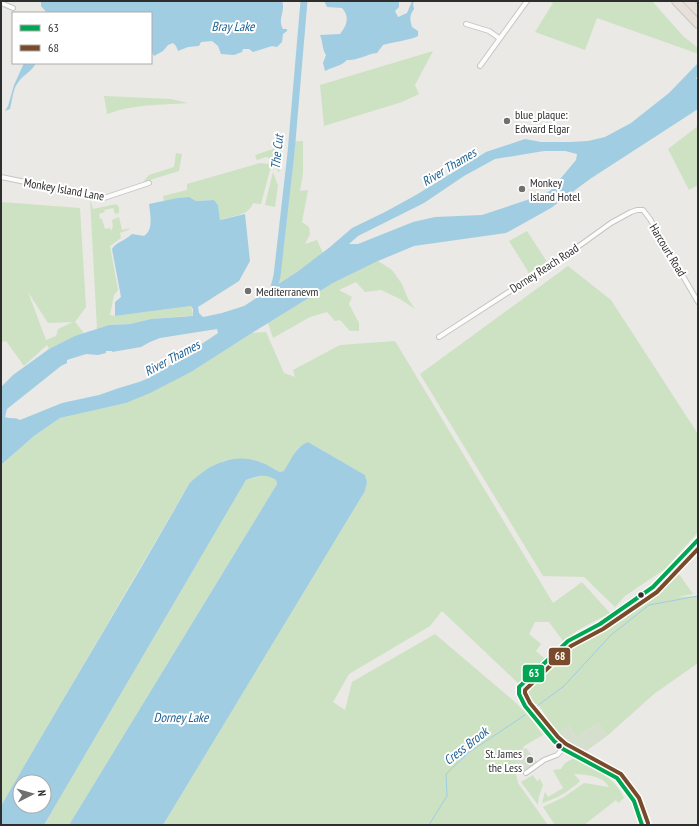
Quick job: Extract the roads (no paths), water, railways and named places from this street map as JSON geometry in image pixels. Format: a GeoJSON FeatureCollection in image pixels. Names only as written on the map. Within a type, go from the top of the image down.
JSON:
{"type":"FeatureCollection","features":[{"type":"Feature","properties":{"kind":"highway"},"geometry":{"type":"LineString","coordinates":[[676,1],[698,24]]}},
{"type":"Feature","properties":{"kind":"highway"},"geometry":{"type":"LineString","coordinates":[[688,1],[698,11]]}},
{"type":"Feature","properties":{"kind":"street"},"geometry":{"type":"LineString","coordinates":[[480,66],[499,38],[528,1]]}},
{"type":"Feature","properties":{"kind":"street"},"geometry":{"type":"LineString","coordinates":[[1,3],[13,8]]}},
{"type":"Feature","properties":{"kind":"street"},"geometry":{"type":"LineString","coordinates":[[466,24],[489,31],[499,38]]}},
{"type":"Feature","properties":{"kind":"street","name":"Monkey Island Lane"},"geometry":{"type":"LineString","coordinates":[[1,177],[104,198],[149,184]]}},
{"type":"Feature","properties":{"kind":"street","name":"Dorney Reach Road"},"geometry":{"type":"LineString","coordinates":[[439,337],[625,215],[637,210],[643,210],[650,219]]}},
{"type":"Feature","properties":{"kind":"street","name":"Harcourt Road"},"geometry":{"type":"LineString","coordinates":[[650,219],[698,299]]}},
{"type":"Feature","properties":{"kind":"street"},"geometry":{"type":"LineString","coordinates":[[642,825],[634,801],[617,778],[563,749],[554,741],[525,706],[519,694],[519,687],[568,642],[600,624],[653,587],[698,540]]}},
{"type":"Feature","properties":{"kind":"street"},"geometry":{"type":"LineString","coordinates":[[526,773],[544,760],[557,755],[563,749]]}},
{"type":"Feature","properties":{"kind":"water","name":"Bray Lake"},"geometry":{"type":"Polygon","coordinates":[[[41,1],[282,1],[283,8],[281,25],[283,29],[287,29],[287,31],[283,34],[282,42],[277,47],[272,46],[253,52],[249,49],[243,49],[242,52],[234,55],[221,54],[218,46],[212,41],[201,42],[199,46],[188,47],[178,51],[173,43],[154,56],[152,53],[152,12],[46,12],[41,6],[41,1]]]}},
{"type":"Feature","properties":{"kind":"water"},"geometry":{"type":"Polygon","coordinates":[[[324,1],[399,1],[399,7],[395,11],[398,17],[407,13],[412,1],[414,1],[414,9],[410,20],[412,27],[418,31],[418,36],[383,45],[377,53],[347,60],[325,71],[323,63],[326,55],[320,35],[340,34],[346,24],[347,18],[342,8],[327,7],[324,1]]]}},
{"type":"Feature","properties":{"kind":"water"},"geometry":{"type":"Polygon","coordinates":[[[698,63],[698,74],[696,79],[698,79],[698,109],[590,179],[551,208],[506,233],[414,246],[378,261],[333,283],[191,372],[150,393],[126,403],[60,418],[34,436],[1,466],[1,387],[13,375],[49,349],[75,336],[109,325],[130,324],[151,319],[193,316],[193,309],[191,306],[115,316],[115,302],[121,297],[112,249],[132,234],[144,236],[147,233],[151,222],[149,204],[189,197],[196,201],[214,200],[218,205],[220,220],[245,214],[250,261],[239,281],[198,307],[199,313],[203,317],[222,313],[244,306],[297,272],[352,228],[416,195],[486,152],[525,139],[541,142],[570,142],[588,141],[605,137],[631,123],[669,93],[698,63]],[[544,151],[495,159],[464,176],[424,203],[358,236],[349,244],[358,244],[413,222],[435,217],[482,215],[545,194],[551,190],[576,160],[577,154],[565,151],[544,151]],[[217,329],[160,338],[141,347],[112,352],[106,351],[106,353],[98,355],[86,354],[67,360],[67,363],[61,366],[7,409],[5,417],[20,420],[62,403],[99,395],[149,378],[218,333],[217,329]]]}},
{"type":"Feature","properties":{"kind":"water"},"geometry":{"type":"Polygon","coordinates":[[[24,64],[35,64],[17,84],[10,109],[5,111],[24,64]]]}},
{"type":"Feature","properties":{"kind":"water","name":"Dorney Lake"},"geometry":{"type":"Polygon","coordinates":[[[308,442],[365,475],[367,482],[365,491],[163,825],[69,825],[277,484],[276,480],[268,476],[258,476],[246,480],[52,811],[52,774],[20,774],[189,484],[204,471],[222,462],[231,460],[250,459],[263,463],[280,472],[284,471],[300,447],[308,442]]]}},
{"type":"Feature","properties":{"kind":"water","name":"Dorney Lake"},"geometry":{"type":"Polygon","coordinates":[[[12,787],[12,814],[50,814],[44,825],[1,825],[1,806],[12,787]]]}},
{"type":"Feature","properties":{"kind":"waterway","name":"The Cut"},"geometry":{"type":"LineString","coordinates":[[272,295],[277,276],[291,153],[304,1]]}},
{"type":"Feature","properties":{"kind":"waterway","name":"Cress Brook"},"geometry":{"type":"LineString","coordinates":[[537,706],[564,686],[611,635],[649,605],[698,596]]}},
{"type":"Feature","properties":{"kind":"waterway","name":"Cress Brook"},"geometry":{"type":"LineString","coordinates":[[429,825],[447,796],[446,774],[468,753],[525,715]]}},
{"type":"Feature","properties":{"kind":"place","name":"blue_plaque: Edward Elgar"},"geometry":{"type":"Point","coordinates":[507,121]}},
{"type":"Feature","properties":{"kind":"place","name":"Monkey Island Hotel"},"geometry":{"type":"Point","coordinates":[522,189]}},
{"type":"Feature","properties":{"kind":"place","name":"Mediterranevm"},"geometry":{"type":"Point","coordinates":[248,291]}},
{"type":"Feature","properties":{"kind":"place","name":"St. James the Less"},"geometry":{"type":"Point","coordinates":[530,760]}},
{"type":"Feature","properties":{"kind":"water label","name":"River Thames"},"geometry":{"type":"Point","coordinates":[449,167]}},
{"type":"Feature","properties":{"kind":"water label","name":"River Thames"},"geometry":{"type":"Point","coordinates":[172,358]}}]}
